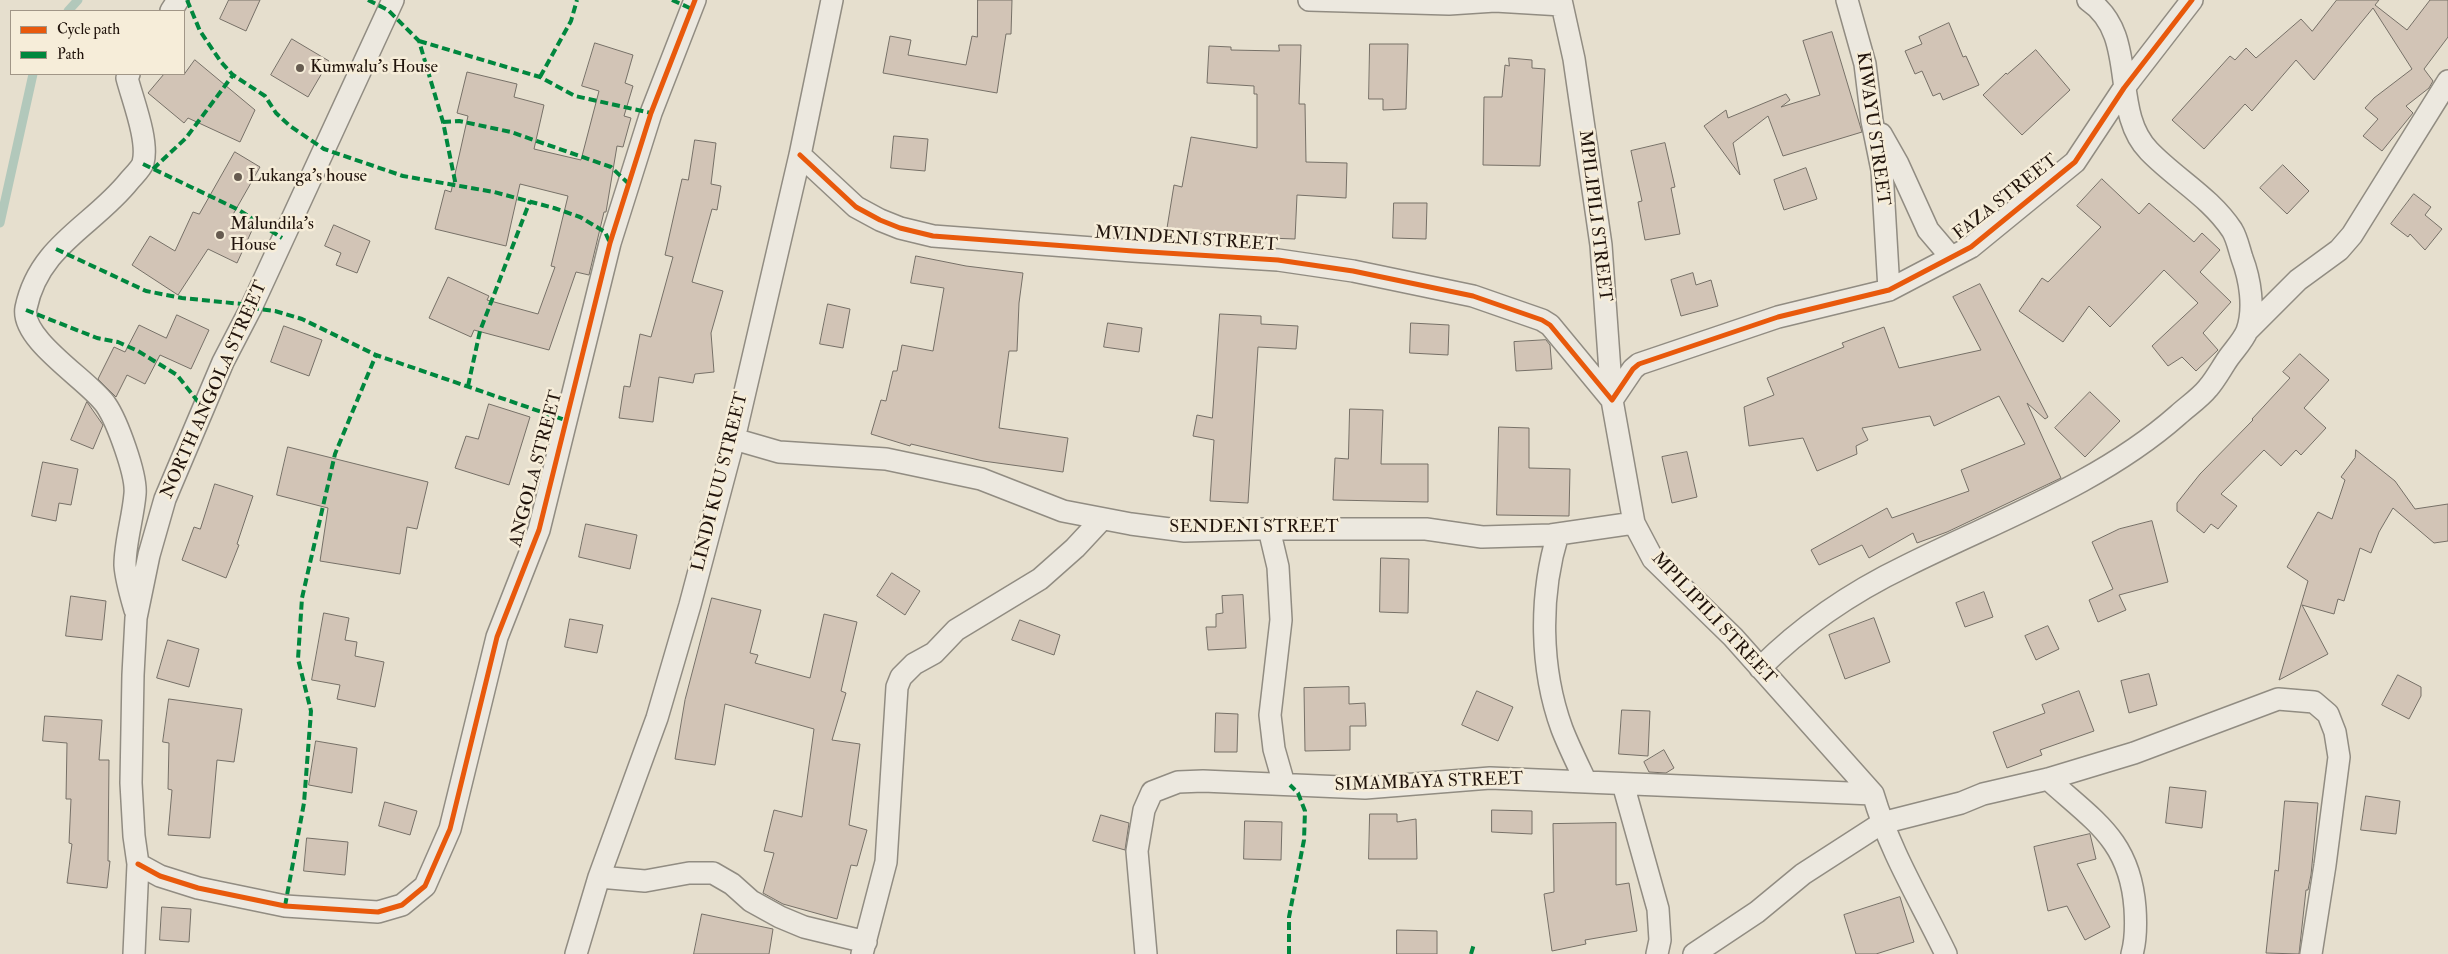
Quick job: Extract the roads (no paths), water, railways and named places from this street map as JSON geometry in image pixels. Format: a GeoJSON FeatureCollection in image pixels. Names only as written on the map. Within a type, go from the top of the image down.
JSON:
{"type":"FeatureCollection","features":[{"type":"Feature","properties":{"kind":"street","name":"NORTH ANGOLA STREET"},"geometry":{"type":"LineString","coordinates":[[134,954],[138,864],[134,836],[130,753],[136,618],[149,555],[165,499],[223,362],[251,308],[393,0]]}},
{"type":"Feature","properties":{"kind":"street","name":"ANGOLA STREET"},"geometry":{"type":"LineString","coordinates":[[138,864],[160,876],[198,888],[286,906],[378,912],[402,905],[425,886],[440,857],[450,829],[497,637],[539,530],[610,243],[651,113],[695,0]]}},
{"type":"Feature","properties":{"kind":"street","name":"LINDI KUU STREET"},"geometry":{"type":"LineString","coordinates":[[576,954],[600,877],[657,718],[734,439],[800,155],[832,0]]}},
{"type":"Feature","properties":{"kind":"street"},"geometry":{"type":"LineString","coordinates":[[1308,0],[1449,4],[1495,1],[1562,2]]}},
{"type":"Feature","properties":{"kind":"street","name":"KIWAYU STREET"},"geometry":{"type":"LineString","coordinates":[[1846,0],[1865,64],[1872,122],[1882,170],[1889,290]]}},
{"type":"Feature","properties":{"kind":"street"},"geometry":{"type":"LineString","coordinates":[[2088,0],[2099,8],[2112,26],[2121,56],[2124,88],[2136,131],[2148,150],[2201,194],[2233,231],[2247,271],[2251,294],[2247,330]]}},
{"type":"Feature","properties":{"kind":"street","name":"FAZA STREET"},"geometry":{"type":"LineString","coordinates":[[1612,400],[1632,369],[1639,364],[1778,317],[1889,290],[1971,247],[2074,162],[2124,88],[2192,0]]}},
{"type":"Feature","properties":{"kind":"street","name":"MPILIPILI STREET"},"geometry":{"type":"LineString","coordinates":[[1562,2],[1574,59],[1601,245],[1612,400],[1634,524],[1653,559],[1733,637],[1873,794],[1882,823],[1906,881],[1946,954]]}},
{"type":"Feature","properties":{"kind":"street"},"geometry":{"type":"LineString","coordinates":[[128,75],[144,144],[143,164],[122,190],[56,249],[40,269],[26,310],[33,332],[57,359],[106,404],[129,459],[136,492],[125,566],[136,618]]}},
{"type":"Feature","properties":{"kind":"street"},"geometry":{"type":"LineString","coordinates":[[1760,668],[1785,643],[1840,604],[1904,567],[2080,482],[2156,435],[2207,389],[2247,330],[2298,280],[2339,250],[2352,235],[2448,81]]}},
{"type":"Feature","properties":{"kind":"street"},"geometry":{"type":"LineString","coordinates":[[1872,122],[1898,164],[1928,230],[1951,257]]}},
{"type":"Feature","properties":{"kind":"street","name":"MVINDENI STREET"},"geometry":{"type":"LineString","coordinates":[[800,155],[856,207],[893,225],[933,236],[1278,260],[1353,271],[1473,296],[1550,325],[1612,400]]}},
{"type":"Feature","properties":{"kind":"street","name":"SENDENI STREET"},"geometry":{"type":"LineString","coordinates":[[734,439],[779,452],[886,459],[981,479],[1063,511],[1102,519],[1185,531],[1269,529],[1426,530],[1482,538],[1558,534],[1634,524]]}},
{"type":"Feature","properties":{"kind":"street"},"geometry":{"type":"LineString","coordinates":[[600,877],[645,881],[689,873],[713,873],[732,884],[751,901],[780,917],[864,948],[886,862],[897,687],[901,677],[914,664],[934,653],[956,630],[1040,579],[1075,548],[1102,519]]}},
{"type":"Feature","properties":{"kind":"street"},"geometry":{"type":"LineString","coordinates":[[1269,529],[1278,567],[1281,620],[1270,715],[1274,749],[1284,784]]}},
{"type":"Feature","properties":{"kind":"street"},"geometry":{"type":"LineString","coordinates":[[1558,534],[1551,555],[1545,646],[1551,685],[1562,729],[1586,782]]}},
{"type":"Feature","properties":{"kind":"street"},"geometry":{"type":"LineString","coordinates":[[1694,954],[1757,912],[1803,874],[1882,823],[1961,803],[1983,794],[2048,779],[2134,753],[2278,699],[2314,702],[2328,714],[2335,732],[2339,757],[2327,855],[2310,954]]}},
{"type":"Feature","properties":{"kind":"street","name":"SIMAMBAYA STREET"},"geometry":{"type":"LineString","coordinates":[[1146,954],[1137,851],[1144,810],[1152,792],[1178,782],[1365,788],[1490,778],[1873,794]]}},
{"type":"Feature","properties":{"kind":"street"},"geometry":{"type":"LineString","coordinates":[[2048,779],[2104,830],[2123,855],[2133,886],[2135,914],[2132,954]]}},
{"type":"Feature","properties":{"kind":"street"},"geometry":{"type":"LineString","coordinates":[[1623,784],[1658,908],[1660,940],[1657,954]]}},
{"type":"Feature","properties":{"kind":"waterway"},"geometry":{"type":"LineString","coordinates":[[69,10],[78,0]]}},
{"type":"Feature","properties":{"kind":"waterway"},"geometry":{"type":"LineString","coordinates":[[0,223],[33,75]]}},
{"type":"Feature","properties":{"kind":"place","name":"Kumwalu's House"},"geometry":{"type":"Point","coordinates":[300,68]}},
{"type":"Feature","properties":{"kind":"place","name":"Lukanga's house"},"geometry":{"type":"Point","coordinates":[238,177]}},
{"type":"Feature","properties":{"kind":"place","name":"Malundila's House"},"geometry":{"type":"Point","coordinates":[220,235]}}]}
